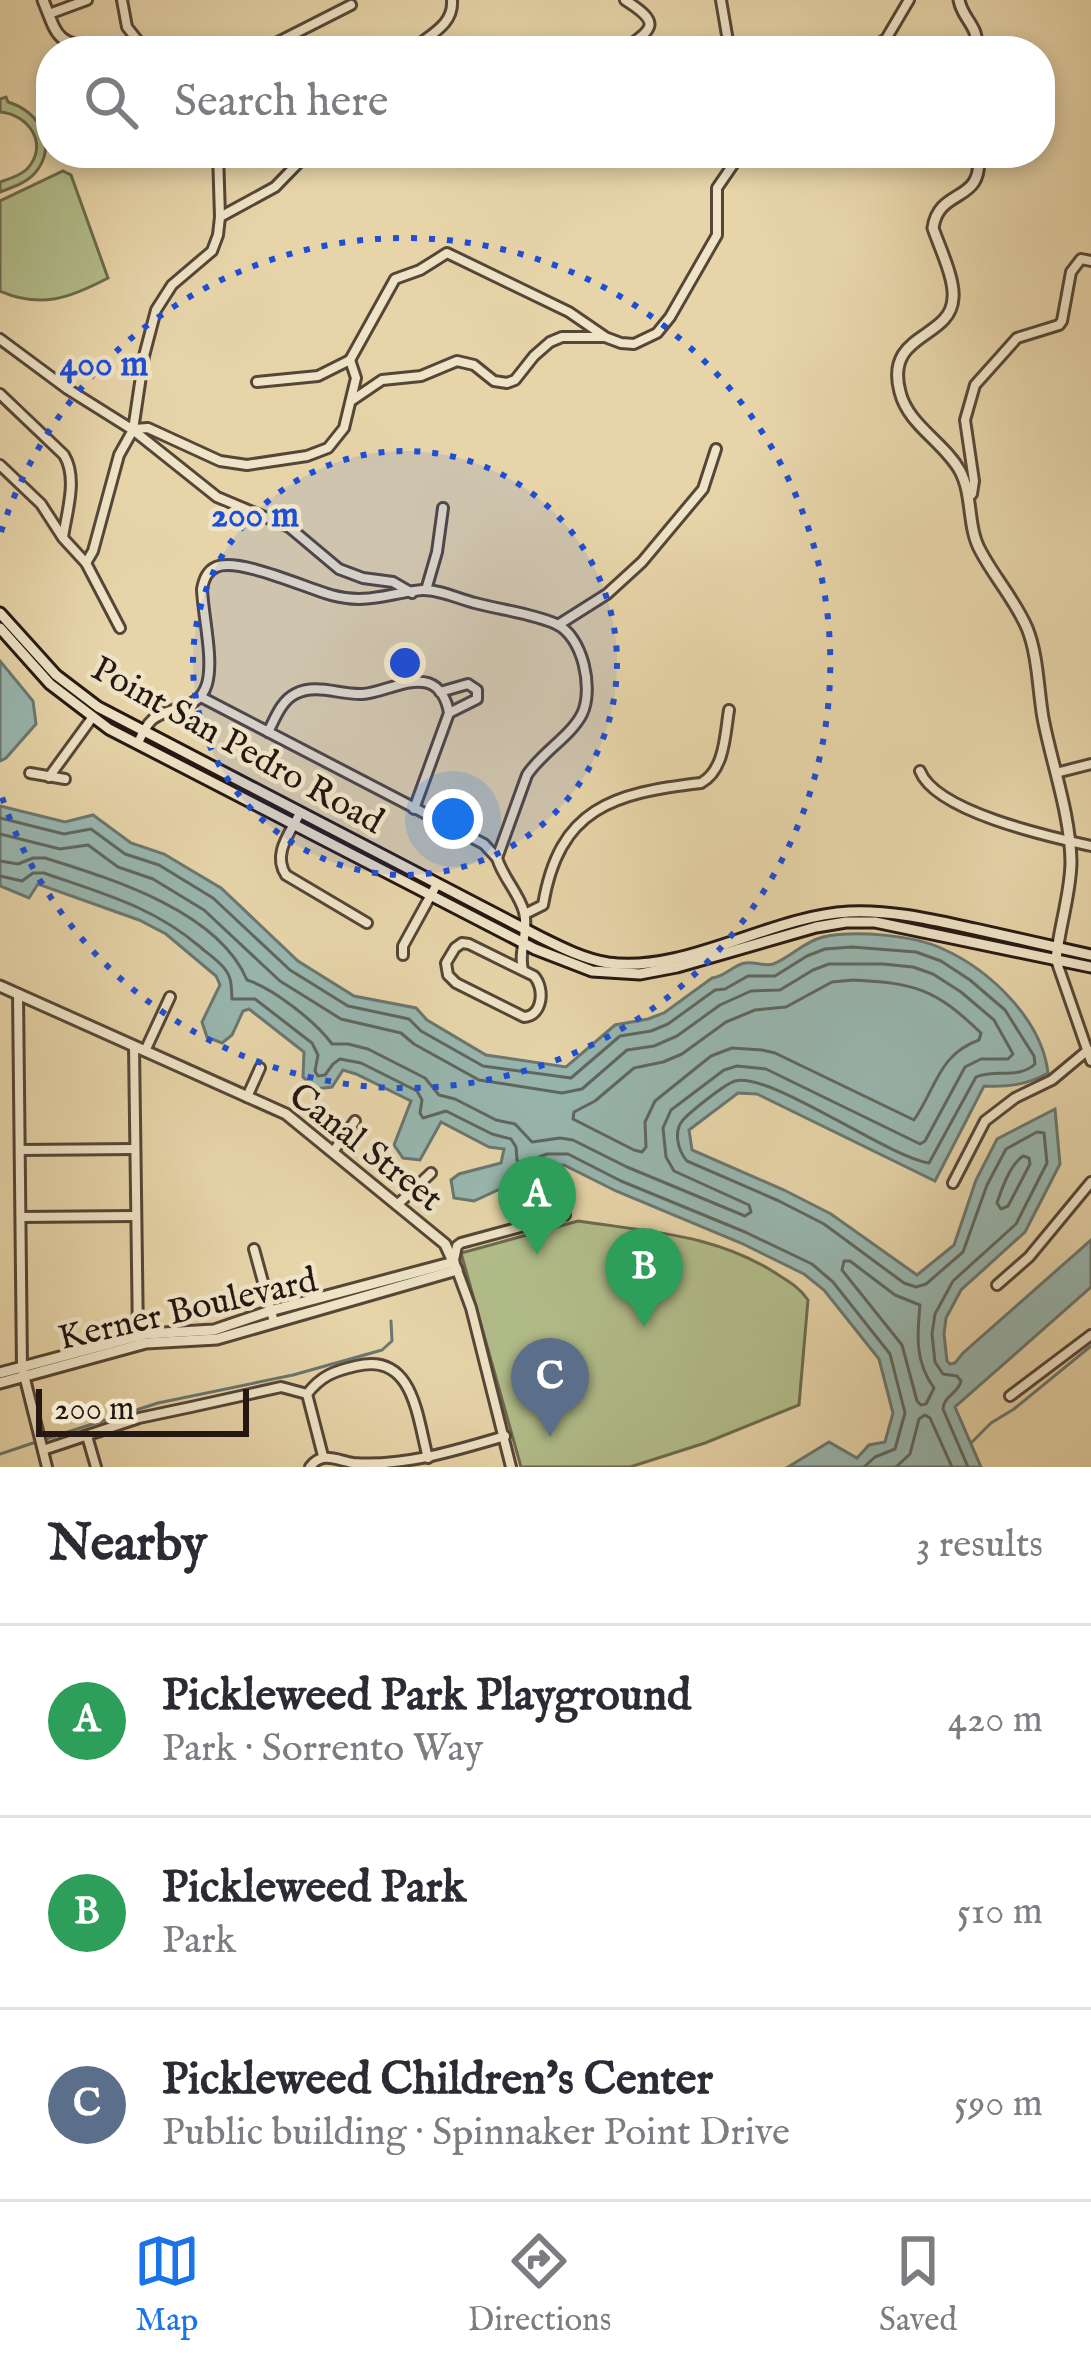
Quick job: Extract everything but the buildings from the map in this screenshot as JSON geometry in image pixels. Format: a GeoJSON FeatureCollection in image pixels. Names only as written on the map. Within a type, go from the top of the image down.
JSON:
{"type":"FeatureCollection","features":[{"type":"Feature","properties":{"kind":"main road"},"geometry":{"type":"LineString","coordinates":[[44,0],[59,36]]}},
{"type":"Feature","properties":{"kind":"main road"},"geometry":{"type":"LineString","coordinates":[[959,0],[976,36]]}},
{"type":"Feature","properties":{"kind":"main road"},"geometry":{"type":"LineString","coordinates":[[980,168],[975,183],[939,208],[933,221],[954,292],[951,309],[913,340],[900,357],[897,378],[905,407],[959,469],[978,547],[1030,635],[1070,841],[1071,865],[1055,960]]}},
{"type":"Feature","properties":{"kind":"main road","name":"Point San Pedro Road"},"geometry":{"type":"LineString","coordinates":[[0,613],[56,675],[140,737]]}},
{"type":"Feature","properties":{"kind":"main road","name":"Point San Pedro Road"},"geometry":{"type":"LineString","coordinates":[[0,628],[50,684],[92,718],[140,737],[576,967],[640,974],[816,927],[875,922],[1091,968]]}},
{"type":"Feature","properties":{"kind":"main road","name":"Point San Pedro Road"},"geometry":{"type":"LineString","coordinates":[[434,889],[573,952],[610,963],[671,959],[811,918],[872,911],[1091,955]]}},
{"type":"Feature","properties":{"kind":"main road","name":"Canal Street"},"geometry":{"type":"LineString","coordinates":[[0,986],[290,1117],[445,1244],[455,1266]]}},
{"type":"Feature","properties":{"kind":"main road","name":"Kerner Boulevard"},"geometry":{"type":"LineString","coordinates":[[0,1383],[22,1372],[138,1341],[272,1317],[455,1266]]}},
{"type":"Feature","properties":{"kind":"main road","name":"Kerner Boulevard"},"geometry":{"type":"LineString","coordinates":[[0,1373],[22,1372]]}},
{"type":"Feature","properties":{"kind":"street"},"geometry":{"type":"LineString","coordinates":[[49,14],[87,0]]}},
{"type":"Feature","properties":{"kind":"street"},"geometry":{"type":"LineString","coordinates":[[122,0],[127,27],[134,36]]}},
{"type":"Feature","properties":{"kind":"street"},"geometry":{"type":"LineString","coordinates":[[430,36],[447,23],[452,0]]}},
{"type":"Feature","properties":{"kind":"street"},"geometry":{"type":"LineString","coordinates":[[626,0],[650,19],[643,36]]}},
{"type":"Feature","properties":{"kind":"street"},"geometry":{"type":"LineString","coordinates":[[721,0],[728,36]]}},
{"type":"Feature","properties":{"kind":"street"},"geometry":{"type":"LineString","coordinates":[[888,36],[909,0]]}},
{"type":"Feature","properties":{"kind":"street"},"geometry":{"type":"LineString","coordinates":[[292,36],[351,5]]}},
{"type":"Feature","properties":{"kind":"street"},"geometry":{"type":"LineString","coordinates":[[86,563],[94,550],[119,455],[133,430],[156,310],[172,284],[212,251],[218,235],[218,168]]}},
{"type":"Feature","properties":{"kind":"street"},"geometry":{"type":"LineString","coordinates":[[220,217],[275,187],[293,168]]}},
{"type":"Feature","properties":{"kind":"street"},"geometry":{"type":"LineString","coordinates":[[257,382],[319,376],[350,360],[395,279],[446,253],[569,312],[605,337],[621,344],[642,342],[670,317],[717,235],[717,188],[731,168]]}},
{"type":"Feature","properties":{"kind":"street"},"geometry":{"type":"LineString","coordinates":[[968,498],[974,481],[965,420],[975,386],[1017,338],[1059,325],[1071,272],[1081,259],[1091,261]]}},
{"type":"Feature","properties":{"kind":"street"},"geometry":{"type":"LineString","coordinates":[[351,401],[382,380],[421,376],[457,361],[507,383],[550,342],[571,336],[605,337]]}},
{"type":"Feature","properties":{"kind":"street"},"geometry":{"type":"LineString","coordinates":[[0,339],[133,430],[217,497],[289,527],[338,569],[393,582],[412,593]]}},
{"type":"Feature","properties":{"kind":"street"},"geometry":{"type":"LineString","coordinates":[[133,430],[148,428],[220,460],[247,465],[307,456],[328,448],[344,428],[356,378],[350,360]]}},
{"type":"Feature","properties":{"kind":"street"},"geometry":{"type":"LineString","coordinates":[[0,394],[70,466],[63,538]]}},
{"type":"Feature","properties":{"kind":"street"},"geometry":{"type":"LineString","coordinates":[[558,625],[607,594],[642,562],[703,489],[716,449]]}},
{"type":"Feature","properties":{"kind":"street"},"geometry":{"type":"LineString","coordinates":[[0,465],[41,504],[86,563],[120,628]]}},
{"type":"Feature","properties":{"kind":"street"},"geometry":{"type":"LineString","coordinates":[[426,590],[443,508]]}},
{"type":"Feature","properties":{"kind":"street"},"geometry":{"type":"LineString","coordinates":[[140,737],[154,718],[201,697],[209,676],[202,589],[214,568],[234,565],[344,599],[372,601],[426,590],[558,625],[571,639],[586,670],[586,701],[579,719],[527,776],[497,858]]}},
{"type":"Feature","properties":{"kind":"street"},"geometry":{"type":"LineString","coordinates":[[268,732],[290,697],[302,691],[316,688],[363,694],[428,683],[440,692],[449,713],[414,809]]}},
{"type":"Feature","properties":{"kind":"street"},"geometry":{"type":"LineString","coordinates":[[440,692],[468,684],[476,690],[472,704],[449,713]]}},
{"type":"Feature","properties":{"kind":"street"},"geometry":{"type":"LineString","coordinates":[[201,697],[484,844],[497,858],[525,914],[524,970]]}},
{"type":"Feature","properties":{"kind":"street"},"geometry":{"type":"LineString","coordinates":[[525,914],[543,905],[548,875],[583,818],[618,799],[710,778],[720,762],[729,710]]}},
{"type":"Feature","properties":{"kind":"street"},"geometry":{"type":"LineString","coordinates":[[49,777],[92,718]]}},
{"type":"Feature","properties":{"kind":"street"},"geometry":{"type":"LineString","coordinates":[[1056,773],[1091,764]]}},
{"type":"Feature","properties":{"kind":"street"},"geometry":{"type":"LineString","coordinates":[[920,772],[936,790],[982,816],[1091,846]]}},
{"type":"Feature","properties":{"kind":"street"},"geometry":{"type":"LineString","coordinates":[[30,773],[65,779]]}},
{"type":"Feature","properties":{"kind":"street"},"geometry":{"type":"LineString","coordinates":[[297,818],[279,854],[279,866],[286,875],[368,923]]}},
{"type":"Feature","properties":{"kind":"street"},"geometry":{"type":"LineString","coordinates":[[403,955],[403,946],[434,889]]}},
{"type":"Feature","properties":{"kind":"street"},"geometry":{"type":"LineString","coordinates":[[505,961],[523,942]]}},
{"type":"Feature","properties":{"kind":"street"},"geometry":{"type":"LineString","coordinates":[[462,943],[505,961],[540,983],[536,1013],[531,1017],[524,1018],[456,983],[446,968],[462,943]]}},
{"type":"Feature","properties":{"kind":"street"},"geometry":{"type":"LineString","coordinates":[[953,1183],[985,1121],[1089,1056],[1055,960]]}},
{"type":"Feature","properties":{"kind":"street"},"geometry":{"type":"LineString","coordinates":[[18,994],[22,1372],[47,1467]]}},
{"type":"Feature","properties":{"kind":"street"},"geometry":{"type":"LineString","coordinates":[[138,1341],[135,1149],[139,1049],[170,997]]}},
{"type":"Feature","properties":{"kind":"street"},"geometry":{"type":"LineString","coordinates":[[247,1097],[260,1068]]}},
{"type":"Feature","properties":{"kind":"street"},"geometry":{"type":"LineString","coordinates":[[332,1151],[355,1121]]}},
{"type":"Feature","properties":{"kind":"street"},"geometry":{"type":"LineString","coordinates":[[20,1150],[135,1149]]}},
{"type":"Feature","properties":{"kind":"street"},"geometry":{"type":"LineString","coordinates":[[397,1205],[430,1173]]}},
{"type":"Feature","properties":{"kind":"street"},"geometry":{"type":"LineString","coordinates":[[997,1285],[1029,1257],[1091,1182]]}},
{"type":"Feature","properties":{"kind":"street"},"geometry":{"type":"LineString","coordinates":[[455,1266],[461,1243],[566,1215]]}},
{"type":"Feature","properties":{"kind":"street"},"geometry":{"type":"LineString","coordinates":[[21,1217],[136,1216]]}},
{"type":"Feature","properties":{"kind":"street"},"geometry":{"type":"LineString","coordinates":[[254,1249],[272,1317]]}},
{"type":"Feature","properties":{"kind":"street","name":"Canal Street"},"geometry":{"type":"LineString","coordinates":[[455,1266],[471,1308],[512,1467]]}},
{"type":"Feature","properties":{"kind":"street"},"geometry":{"type":"LineString","coordinates":[[1010,1396],[1091,1335]]}},
{"type":"Feature","properties":{"kind":"street"},"geometry":{"type":"LineString","coordinates":[[307,1394],[324,1375],[370,1362],[385,1364],[408,1386],[428,1458]]}},
{"type":"Feature","properties":{"kind":"street"},"geometry":{"type":"LineString","coordinates":[[43,1450],[140,1418],[281,1388],[307,1394]]}},
{"type":"Feature","properties":{"kind":"street"},"geometry":{"type":"LineString","coordinates":[[307,1394],[323,1456]]}},
{"type":"Feature","properties":{"kind":"street"},"geometry":{"type":"LineString","coordinates":[[87,1436],[96,1467]]}},
{"type":"Feature","properties":{"kind":"street"},"geometry":{"type":"LineString","coordinates":[[310,1467],[323,1456],[375,1466],[405,1465],[506,1436]]}},
{"type":"Feature","properties":{"kind":"green space"},"geometry":{"type":"Polygon","coordinates":[[[6,97],[36,121],[36,141],[27,124],[0,112],[0,99],[6,97]]]}},
{"type":"Feature","properties":{"kind":"green space"},"geometry":{"type":"Polygon","coordinates":[[[36,150],[37,168],[31,176],[0,192],[0,182],[27,169],[36,150]]]}},
{"type":"Feature","properties":{"kind":"green space"},"geometry":{"type":"Polygon","coordinates":[[[63,171],[71,175],[108,278],[55,299],[29,299],[0,291],[0,201],[63,171]]]}},
{"type":"Feature","properties":{"kind":"green space"},"geometry":{"type":"Polygon","coordinates":[[[578,1221],[708,1243],[756,1262],[796,1286],[808,1300],[799,1405],[630,1467],[521,1467],[461,1253],[578,1221]]]}},
{"type":"Feature","properties":{"kind":"water"},"geometry":{"type":"Polygon","coordinates":[[[0,661],[33,701],[36,724],[0,761],[0,661]]]}},
{"type":"Feature","properties":{"kind":"water"},"geometry":{"type":"Polygon","coordinates":[[[0,806],[65,822],[93,815],[131,843],[164,854],[221,888],[298,961],[354,996],[416,1008],[427,1020],[486,1055],[566,1067],[615,1025],[664,1013],[737,966],[773,964],[823,937],[884,935],[943,949],[978,970],[1011,999],[1036,1034],[1048,1073],[1017,1084],[984,1086],[935,1181],[757,1094],[738,1093],[689,1130],[692,1150],[831,1214],[917,1275],[954,1245],[976,1180],[997,1139],[1055,1109],[1060,1164],[1025,1232],[961,1290],[946,1318],[947,1361],[955,1363],[1091,1240],[1091,1287],[955,1407],[981,1467],[788,1467],[829,1442],[857,1458],[869,1445],[885,1442],[893,1413],[879,1359],[824,1290],[804,1274],[741,1243],[564,1165],[550,1166],[474,1201],[454,1198],[451,1180],[501,1163],[504,1149],[489,1147],[441,1122],[420,1160],[403,1158],[394,1145],[411,1101],[343,1070],[332,1087],[316,1089],[303,1077],[304,1052],[249,1009],[222,1043],[207,1037],[202,1022],[220,985],[216,976],[166,934],[38,884],[29,898],[0,886],[0,806]]]}},
{"type":"Feature","properties":{"kind":"waterway"},"geometry":{"type":"LineString","coordinates":[[46,1439],[158,1403],[293,1375],[382,1350],[392,1341],[391,1321]]}},
{"type":"Feature","properties":{"kind":"waterway"},"geometry":{"type":"LineString","coordinates":[[972,1442],[1091,1346]]}},
{"type":"Feature","properties":{"kind":"waterway"},"geometry":{"type":"LineString","coordinates":[[0,1454],[33,1443]]}},
{"type":"Feature","properties":{"kind":"place","name":"Pickleweed Park Playground"},"geometry":{"type":"Point","coordinates":[537,1255]}},
{"type":"Feature","properties":{"kind":"place","name":"Pickleweed Park"},"geometry":{"type":"Point","coordinates":[644,1327]}},
{"type":"Feature","properties":{"kind":"place","name":"Pickleweed Children's Center"},"geometry":{"type":"Point","coordinates":[550,1437]}}]}
